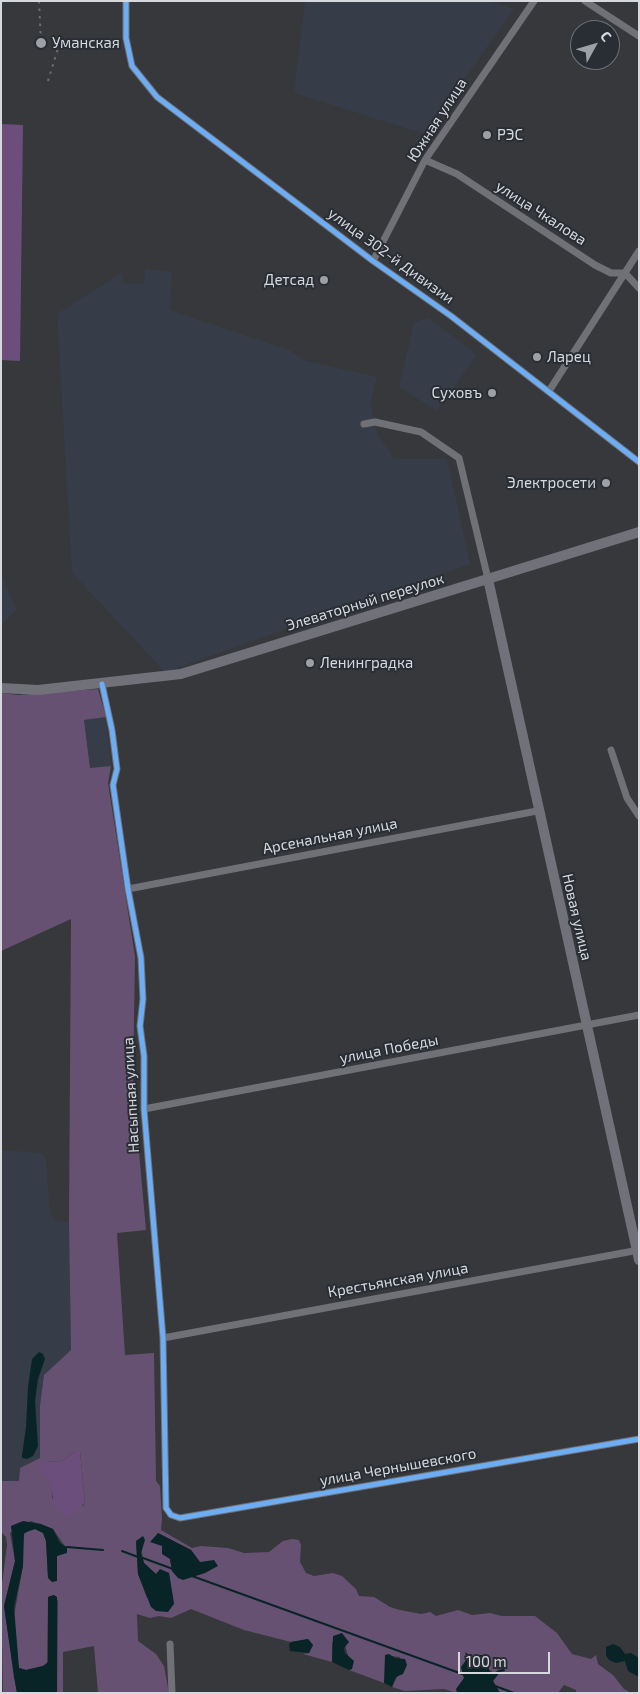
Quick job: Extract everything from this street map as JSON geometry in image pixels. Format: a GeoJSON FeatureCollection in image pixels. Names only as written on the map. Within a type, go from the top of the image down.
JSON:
{"type":"FeatureCollection","features":[{"type":"Feature","properties":{"kind":"main road","name":"Элеваторный переулок"},"geometry":{"type":"LineString","coordinates":[[1,688],[38,690],[161,678],[196,670],[637,534]]}},
{"type":"Feature","properties":{"kind":"main road","name":"Новая улица"},"geometry":{"type":"LineString","coordinates":[[488,579],[537,811],[638,1253]]}},
{"type":"Feature","properties":{"kind":"street","name":"улица 302-й Дивизии"},"geometry":{"type":"LineString","coordinates":[[126,1],[126,38],[132,66],[157,96],[373,261],[549,391],[639,462]]}},
{"type":"Feature","properties":{"kind":"street","name":"Южная улица"},"geometry":{"type":"LineString","coordinates":[[373,261],[425,160],[534,1]]}},
{"type":"Feature","properties":{"kind":"street"},"geometry":{"type":"LineString","coordinates":[[585,1],[639,36]]}},
{"type":"Feature","properties":{"kind":"street","name":"улица Чкалова"},"geometry":{"type":"LineString","coordinates":[[425,160],[458,174],[595,265],[612,273],[625,274]]}},
{"type":"Feature","properties":{"kind":"street"},"geometry":{"type":"LineString","coordinates":[[549,391],[639,251]]}},
{"type":"Feature","properties":{"kind":"street"},"geometry":{"type":"LineString","coordinates":[[625,274],[639,288]]}},
{"type":"Feature","properties":{"kind":"street"},"geometry":{"type":"LineString","coordinates":[[364,424],[375,422],[421,432],[459,458],[488,579]]}},
{"type":"Feature","properties":{"kind":"street","name":"Насыпная улица"},"geometry":{"type":"LineString","coordinates":[[102,684],[112,730],[117,769],[113,785],[128,889],[141,958],[143,1000],[140,1026],[144,1056],[144,1109],[163,1338],[166,1508]]}},
{"type":"Feature","properties":{"kind":"street"},"geometry":{"type":"LineString","coordinates":[[611,750],[627,798],[639,816]]}},
{"type":"Feature","properties":{"kind":"street","name":"Арсенальная улица"},"geometry":{"type":"LineString","coordinates":[[128,889],[537,811]]}},
{"type":"Feature","properties":{"kind":"street","name":"улица Победы"},"geometry":{"type":"LineString","coordinates":[[144,1109],[639,1015]]}},
{"type":"Feature","properties":{"kind":"street","name":"Крестьянская улица"},"geometry":{"type":"LineString","coordinates":[[163,1338],[638,1253]]}},
{"type":"Feature","properties":{"kind":"street","name":"улица Чернышевского"},"geometry":{"type":"LineString","coordinates":[[166,1508],[171,1515],[180,1518],[639,1438]]}},
{"type":"Feature","properties":{"kind":"street"},"geometry":{"type":"LineString","coordinates":[[170,1644],[172,1693]]}},
{"type":"Feature","properties":{"kind":"shaded area"},"geometry":{"type":"Polygon","coordinates":[[[305,1],[487,1],[514,9],[425,134],[294,93],[305,1]]]}},
{"type":"Feature","properties":{"kind":"shaded area"},"geometry":{"type":"Polygon","coordinates":[[[1,124],[23,125],[20,361],[1,360],[1,124]]]}},
{"type":"Feature","properties":{"kind":"shaded area"},"geometry":{"type":"Polygon","coordinates":[[[145,269],[172,272],[170,310],[289,350],[303,360],[377,377],[370,404],[378,435],[394,459],[447,459],[470,564],[165,672],[72,573],[57,314],[123,272],[123,283],[144,284],[145,269]]]}},
{"type":"Feature","properties":{"kind":"shaded area"},"geometry":{"type":"Polygon","coordinates":[[[429,318],[477,355],[437,411],[399,387],[414,323],[429,318]]]}},
{"type":"Feature","properties":{"kind":"shaded area"},"geometry":{"type":"Polygon","coordinates":[[[1,575],[17,609],[1,625],[1,575]]]}},
{"type":"Feature","properties":{"kind":"shaded area"},"geometry":{"type":"Polygon","coordinates":[[[98,689],[106,717],[84,720],[90,768],[111,766],[108,783],[135,957],[133,1084],[146,1230],[117,1233],[125,1355],[154,1353],[156,1481],[160,1486],[161,1530],[192,1548],[201,1546],[228,1548],[244,1553],[269,1552],[283,1541],[299,1540],[301,1545],[300,1562],[306,1573],[314,1576],[333,1573],[342,1576],[356,1589],[359,1596],[374,1597],[390,1607],[400,1610],[421,1614],[430,1612],[436,1616],[458,1610],[472,1615],[490,1613],[502,1616],[535,1616],[557,1633],[572,1654],[591,1659],[596,1655],[598,1664],[613,1675],[624,1689],[631,1693],[576,1693],[576,1690],[564,1685],[558,1693],[500,1693],[493,1681],[500,1672],[500,1668],[494,1673],[487,1668],[486,1659],[466,1656],[466,1663],[461,1667],[464,1678],[457,1689],[457,1693],[444,1689],[405,1691],[392,1687],[398,1675],[400,1657],[391,1656],[384,1683],[349,1670],[352,1669],[345,1645],[332,1642],[332,1662],[303,1654],[309,1653],[313,1645],[308,1639],[291,1642],[244,1630],[191,1609],[171,1618],[159,1616],[150,1618],[137,1614],[138,1641],[156,1654],[164,1666],[169,1693],[98,1693],[94,1646],[63,1652],[63,1693],[57,1693],[58,1601],[53,1595],[48,1597],[47,1665],[26,1670],[19,1668],[18,1665],[14,1616],[23,1566],[22,1536],[29,1530],[35,1529],[43,1533],[46,1541],[48,1578],[64,1545],[53,1529],[31,1521],[10,1533],[15,1561],[4,1606],[17,1693],[3,1693],[1,1592],[7,1545],[6,1537],[1,1532],[1,1481],[19,1481],[20,1468],[40,1458],[40,1406],[44,1375],[71,1350],[69,1222],[71,919],[1,951],[1,693],[19,695],[98,689]],[[80,1451],[60,1462],[46,1461],[53,1490],[52,1498],[83,1506],[85,1503],[80,1451]],[[158,1533],[170,1559],[172,1571],[198,1575],[205,1573],[209,1562],[200,1562],[191,1550],[158,1533]],[[136,1542],[138,1574],[147,1598],[174,1604],[169,1573],[159,1572],[156,1574],[144,1563],[141,1548],[136,1542]]]}},
{"type":"Feature","properties":{"kind":"shaded area"},"geometry":{"type":"Polygon","coordinates":[[[106,717],[111,766],[90,768],[84,720],[106,717]]]}},
{"type":"Feature","properties":{"kind":"shaded area"},"geometry":{"type":"Polygon","coordinates":[[[1,1150],[42,1153],[46,1159],[50,1214],[56,1221],[69,1222],[71,1350],[44,1375],[40,1406],[40,1458],[20,1468],[19,1481],[1,1481],[1,1150]]]}},
{"type":"Feature","properties":{"kind":"shaded area"},"geometry":{"type":"Polygon","coordinates":[[[80,1451],[85,1503],[71,1516],[65,1517],[54,1504],[51,1484],[41,1471],[41,1466],[46,1461],[60,1462],[80,1451]]]}},
{"type":"Feature","properties":{"kind":"water"},"geometry":{"type":"Polygon","coordinates":[[[39,1352],[43,1354],[45,1359],[38,1379],[35,1401],[38,1446],[33,1456],[27,1459],[22,1458],[22,1455],[26,1427],[28,1387],[32,1359],[39,1352]]]}},
{"type":"Feature","properties":{"kind":"water"},"geometry":{"type":"Polygon","coordinates":[[[23,1521],[41,1524],[53,1529],[60,1543],[67,1547],[67,1553],[57,1556],[57,1581],[52,1582],[48,1578],[46,1541],[43,1533],[35,1529],[24,1533],[23,1566],[14,1607],[19,1668],[26,1670],[43,1666],[48,1662],[48,1597],[54,1595],[57,1597],[57,1693],[17,1693],[4,1606],[15,1561],[11,1526],[23,1521]]]}},
{"type":"Feature","properties":{"kind":"water"},"geometry":{"type":"Polygon","coordinates":[[[158,1533],[191,1550],[200,1562],[214,1560],[218,1566],[205,1573],[183,1580],[178,1578],[172,1571],[170,1559],[162,1554],[162,1546],[150,1542],[158,1533]]]}},
{"type":"Feature","properties":{"kind":"water"},"geometry":{"type":"Polygon","coordinates":[[[143,1536],[145,1540],[141,1553],[144,1563],[156,1574],[160,1569],[169,1573],[174,1604],[168,1612],[156,1611],[151,1607],[138,1574],[136,1541],[143,1536]]]}},
{"type":"Feature","properties":{"kind":"water"},"geometry":{"type":"Polygon","coordinates":[[[342,1633],[349,1642],[344,1648],[345,1653],[354,1661],[352,1669],[349,1670],[332,1662],[333,1636],[342,1633]]]}},
{"type":"Feature","properties":{"kind":"water"},"geometry":{"type":"Polygon","coordinates":[[[308,1639],[313,1645],[309,1653],[290,1651],[289,1644],[291,1642],[308,1639]]]}},
{"type":"Feature","properties":{"kind":"water"},"geometry":{"type":"Polygon","coordinates":[[[613,1644],[620,1647],[625,1654],[631,1653],[639,1658],[639,1677],[628,1671],[625,1661],[616,1663],[609,1660],[606,1655],[606,1647],[613,1644]]]}},
{"type":"Feature","properties":{"kind":"water"},"geometry":{"type":"Polygon","coordinates":[[[465,1652],[473,1658],[476,1655],[484,1655],[490,1672],[494,1673],[504,1668],[505,1671],[500,1672],[493,1681],[500,1693],[457,1693],[456,1689],[464,1678],[461,1667],[467,1659],[465,1652]]]}},
{"type":"Feature","properties":{"kind":"water"},"geometry":{"type":"Polygon","coordinates":[[[389,1654],[395,1658],[405,1659],[407,1665],[403,1674],[396,1677],[392,1687],[384,1683],[385,1655],[389,1654]]]}},
{"type":"Feature","properties":{"kind":"waterway"},"geometry":{"type":"LineString","coordinates":[[67,1547],[103,1550]]}},
{"type":"Feature","properties":{"kind":"waterway"},"geometry":{"type":"LineString","coordinates":[[122,1551],[138,1557]]}},
{"type":"Feature","properties":{"kind":"waterway"},"geometry":{"type":"LineString","coordinates":[[143,1558],[173,1569]]}},
{"type":"Feature","properties":{"kind":"waterway"},"geometry":{"type":"LineString","coordinates":[[192,1576],[465,1675]]}},
{"type":"Feature","properties":{"kind":"waterway"},"geometry":{"type":"LineString","coordinates":[[495,1686],[514,1693]]}},
{"type":"Feature","properties":{"kind":"railway"},"geometry":{"type":"LineString","coordinates":[[39,1],[41,43]]}},
{"type":"Feature","properties":{"kind":"railway"},"geometry":{"type":"LineString","coordinates":[[48,81],[59,45]]}},
{"type":"Feature","properties":{"kind":"cycle path"},"geometry":{"type":"LineString","coordinates":[[126,1],[126,38],[132,66],[157,97],[373,261],[451,316],[639,462]]}},
{"type":"Feature","properties":{"kind":"cycle path"},"geometry":{"type":"LineString","coordinates":[[102,684],[112,730],[117,769],[113,785],[128,889],[141,958],[143,999],[140,1026],[144,1056],[144,1109],[163,1338],[166,1508],[171,1515],[180,1518],[639,1439]]}},
{"type":"Feature","properties":{"kind":"place","name":"Уманская"},"geometry":{"type":"Point","coordinates":[41,43]}},
{"type":"Feature","properties":{"kind":"place","name":"РЭС"},"geometry":{"type":"Point","coordinates":[487,135]}},
{"type":"Feature","properties":{"kind":"place","name":"Детсад"},"geometry":{"type":"Point","coordinates":[324,280]}},
{"type":"Feature","properties":{"kind":"place","name":"Ларец"},"geometry":{"type":"Point","coordinates":[537,357]}},
{"type":"Feature","properties":{"kind":"place","name":"Суховъ"},"geometry":{"type":"Point","coordinates":[492,393]}},
{"type":"Feature","properties":{"kind":"place","name":"Электросети"},"geometry":{"type":"Point","coordinates":[606,483]}},
{"type":"Feature","properties":{"kind":"place","name":"Ленинградка"},"geometry":{"type":"Point","coordinates":[310,663]}}]}
